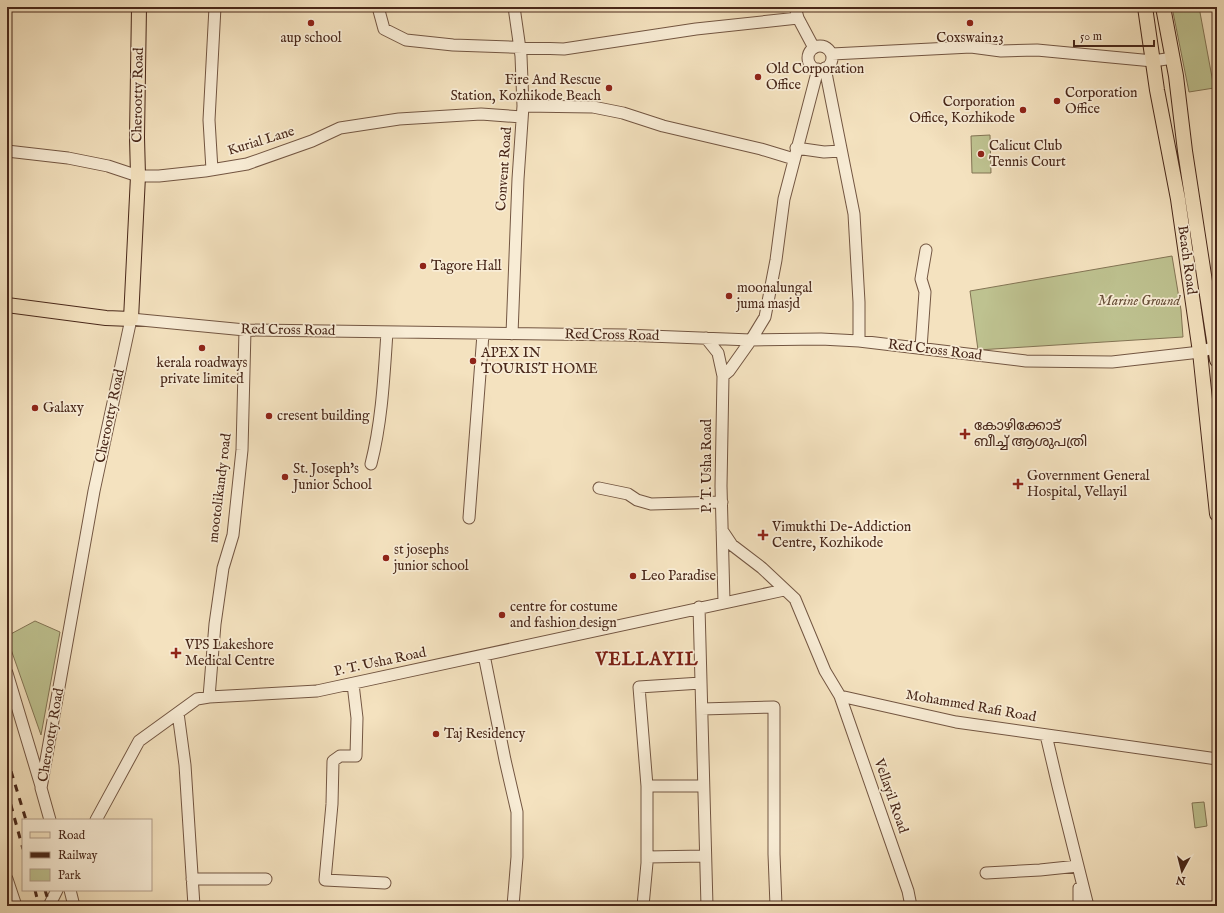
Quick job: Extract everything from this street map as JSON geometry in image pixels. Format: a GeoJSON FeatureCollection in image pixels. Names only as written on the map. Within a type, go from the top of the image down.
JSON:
{"type":"FeatureCollection","features":[{"type":"Feature","properties":{"kind":"main road","name":"Cherootty Road"},"geometry":{"type":"LineString","coordinates":[[131,319],[138,176],[137,137],[139,7]]}},
{"type":"Feature","properties":{"kind":"main road","name":"Beach Road"},"geometry":{"type":"LineString","coordinates":[[1145,7],[1157,90],[1178,199],[1200,352],[1217,514]]}},
{"type":"Feature","properties":{"kind":"main road","name":"Beach Road"},"geometry":{"type":"LineString","coordinates":[[1163,7],[1173,58],[1185,151],[1216,353]]}},
{"type":"Feature","properties":{"kind":"main road","name":"Red Cross Road"},"geometry":{"type":"LineString","coordinates":[[7,305],[106,318],[131,319]]}},
{"type":"Feature","properties":{"kind":"street"},"geometry":{"type":"LineString","coordinates":[[212,170],[209,120],[215,7]]}},
{"type":"Feature","properties":{"kind":"street"},"geometry":{"type":"LineString","coordinates":[[378,7],[384,29],[406,40],[453,45],[520,48],[564,49],[696,29],[798,18]]}},
{"type":"Feature","properties":{"kind":"street","name":"Convent Road"},"geometry":{"type":"LineString","coordinates":[[512,334],[518,179],[523,112],[520,48],[514,7]]}},
{"type":"Feature","properties":{"kind":"street"},"geometry":{"type":"LineString","coordinates":[[795,7],[798,18],[814,48]]}},
{"type":"Feature","properties":{"kind":"street"},"geometry":{"type":"LineString","coordinates":[[823,46],[829,49],[832,54],[830,65],[822,69],[813,67],[809,60],[810,53],[814,48],[823,46]]}},
{"type":"Feature","properties":{"kind":"street"},"geometry":{"type":"LineString","coordinates":[[832,54],[971,48],[1001,51],[1037,50],[1153,61],[1173,58]]}},
{"type":"Feature","properties":{"kind":"street"},"geometry":{"type":"LineString","coordinates":[[822,69],[854,214],[859,302],[858,341]]}},
{"type":"Feature","properties":{"kind":"street"},"geometry":{"type":"LineString","coordinates":[[723,376],[729,371],[765,317],[776,260],[784,199],[795,154],[822,69]]}},
{"type":"Feature","properties":{"kind":"street","name":"Kurial Lane"},"geometry":{"type":"LineString","coordinates":[[7,151],[68,158],[108,166],[138,176],[159,176],[212,170],[247,164],[312,141],[340,128],[399,119],[593,107],[623,113],[663,126],[762,149],[795,154],[841,151]]}},
{"type":"Feature","properties":{"kind":"street"},"geometry":{"type":"LineString","coordinates":[[921,348],[925,292],[921,279],[926,250]]}},
{"type":"Feature","properties":{"kind":"street","name":"Red Cross Road"},"geometry":{"type":"LineString","coordinates":[[131,319],[245,330],[624,335],[751,340],[821,339],[858,341],[1026,361],[1112,362],[1200,352],[1216,353]]}},
{"type":"Feature","properties":{"kind":"street","name":"Cherootty Road"},"geometry":{"type":"LineString","coordinates":[[50,819],[41,788],[94,491],[131,319]]}},
{"type":"Feature","properties":{"kind":"street","name":"mootolikandy road"},"geometry":{"type":"LineString","coordinates":[[209,697],[216,617],[223,568],[233,535],[242,450],[245,330]]}},
{"type":"Feature","properties":{"kind":"street"},"geometry":{"type":"LineString","coordinates":[[371,464],[376,445],[383,390],[387,332]]}},
{"type":"Feature","properties":{"kind":"street"},"geometry":{"type":"LineString","coordinates":[[469,518],[483,334]]}},
{"type":"Feature","properties":{"kind":"street","name":"P. T. Usha Road"},"geometry":{"type":"LineString","coordinates":[[706,338],[718,353],[723,376],[722,530],[724,602]]}},
{"type":"Feature","properties":{"kind":"street"},"geometry":{"type":"LineString","coordinates":[[599,488],[628,494],[637,500],[651,504],[722,502]]}},
{"type":"Feature","properties":{"kind":"street"},"geometry":{"type":"LineString","coordinates":[[722,530],[732,545],[762,568],[795,599],[825,670],[840,696]]}},
{"type":"Feature","properties":{"kind":"street","name":"P. T. Usha Road"},"geometry":{"type":"LineString","coordinates":[[97,819],[139,741],[197,699],[317,690],[353,684],[699,607],[784,590]]}},
{"type":"Feature","properties":{"kind":"street"},"geometry":{"type":"LineString","coordinates":[[699,607],[706,906]]}},
{"type":"Feature","properties":{"kind":"street"},"geometry":{"type":"LineString","coordinates":[[484,655],[517,812],[517,857],[513,906]]}},
{"type":"Feature","properties":{"kind":"street"},"geometry":{"type":"LineString","coordinates":[[7,673],[41,788]]}},
{"type":"Feature","properties":{"kind":"street"},"geometry":{"type":"LineString","coordinates":[[643,906],[647,857],[647,786],[639,687],[701,683]]}},
{"type":"Feature","properties":{"kind":"street"},"geometry":{"type":"LineString","coordinates":[[353,684],[358,718],[356,756],[340,756],[333,760],[332,804],[325,880],[385,883]]}},
{"type":"Feature","properties":{"kind":"street","name":"Mohammed Rafi Road"},"geometry":{"type":"LineString","coordinates":[[840,696],[956,722],[1217,759]]}},
{"type":"Feature","properties":{"kind":"street","name":"Vellayil Road"},"geometry":{"type":"LineString","coordinates":[[840,696],[908,891],[911,906]]}},
{"type":"Feature","properties":{"kind":"street"},"geometry":{"type":"LineString","coordinates":[[702,709],[774,707],[774,847],[776,906]]}},
{"type":"Feature","properties":{"kind":"street"},"geometry":{"type":"LineString","coordinates":[[178,713],[185,765],[194,906]]}},
{"type":"Feature","properties":{"kind":"street"},"geometry":{"type":"LineString","coordinates":[[1046,735],[1088,906]]}},
{"type":"Feature","properties":{"kind":"street"},"geometry":{"type":"LineString","coordinates":[[647,786],[703,786]]}},
{"type":"Feature","properties":{"kind":"street"},"geometry":{"type":"LineString","coordinates":[[647,857],[705,856]]}},
{"type":"Feature","properties":{"kind":"street"},"geometry":{"type":"LineString","coordinates":[[986,872],[1079,870]]}},
{"type":"Feature","properties":{"kind":"street"},"geometry":{"type":"LineString","coordinates":[[1079,870],[1079,906]]}},
{"type":"Feature","properties":{"kind":"street"},"geometry":{"type":"LineString","coordinates":[[7,879],[16,906]]}},
{"type":"Feature","properties":{"kind":"street"},"geometry":{"type":"LineString","coordinates":[[192,879],[266,879]]}},
{"type":"Feature","properties":{"kind":"street"},"geometry":{"type":"LineString","coordinates":[[49,906],[56,891]]}},
{"type":"Feature","properties":{"kind":"street"},"geometry":{"type":"LineString","coordinates":[[70,891],[74,906]]}},
{"type":"Feature","properties":{"kind":"green space"},"geometry":{"type":"Polygon","coordinates":[[[1172,7],[1199,7],[1214,88],[1189,92],[1172,7]]]}},
{"type":"Feature","properties":{"kind":"green space","name":"Calicut Club Tennis Court"},"geometry":{"type":"Polygon","coordinates":[[[990,135],[991,173],[972,173],[971,136],[990,135]]]}},
{"type":"Feature","properties":{"kind":"green space","name":"Marine Ground"},"geometry":{"type":"Polygon","coordinates":[[[1172,256],[1181,310],[1183,337],[978,350],[970,291],[1172,256]]]}},
{"type":"Feature","properties":{"kind":"green space"},"geometry":{"type":"Polygon","coordinates":[[[35,621],[60,632],[41,735],[7,638],[7,636],[35,621]]]}},
{"type":"Feature","properties":{"kind":"green space"},"geometry":{"type":"Polygon","coordinates":[[[1204,802],[1207,826],[1195,828],[1192,803],[1204,802]]]}},
{"type":"Feature","properties":{"kind":"railway"},"geometry":{"type":"LineString","coordinates":[[7,758],[26,819]]}},
{"type":"Feature","properties":{"kind":"railway"},"geometry":{"type":"LineString","coordinates":[[7,791],[22,845]]}},
{"type":"Feature","properties":{"kind":"railway"},"geometry":{"type":"LineString","coordinates":[[35,891],[39,906]]}},
{"type":"Feature","properties":{"kind":"railway"},"geometry":{"type":"LineString","coordinates":[[45,891],[50,906]]}},
{"type":"Feature","properties":{"kind":"place","name":"aup school"},"geometry":{"type":"Point","coordinates":[311,23]}},
{"type":"Feature","properties":{"kind":"place","name":"Coxswain23"},"geometry":{"type":"Point","coordinates":[970,23]}},
{"type":"Feature","properties":{"kind":"place","name":"Old Corporation Office"},"geometry":{"type":"Point","coordinates":[758,77]}},
{"type":"Feature","properties":{"kind":"place","name":"Fire And Rescue Station, Kozhikode Beach"},"geometry":{"type":"Point","coordinates":[609,88]}},
{"type":"Feature","properties":{"kind":"place","name":"Corporation Office"},"geometry":{"type":"Point","coordinates":[1057,101]}},
{"type":"Feature","properties":{"kind":"place","name":"Corporation Office, Kozhikode"},"geometry":{"type":"Point","coordinates":[1023,110]}},
{"type":"Feature","properties":{"kind":"place","name":"Calicut Club Tennis Court"},"geometry":{"type":"Point","coordinates":[981,154]}},
{"type":"Feature","properties":{"kind":"place","name":"Tagore Hall"},"geometry":{"type":"Point","coordinates":[423,266]}},
{"type":"Feature","properties":{"kind":"place","name":"moonalungal juma masjd"},"geometry":{"type":"Point","coordinates":[729,296]}},
{"type":"Feature","properties":{"kind":"place","name":"kerala roadways private limited"},"geometry":{"type":"Point","coordinates":[202,348]}},
{"type":"Feature","properties":{"kind":"place","name":"APEX IN TOURIST HOME"},"geometry":{"type":"Point","coordinates":[473,361]}},
{"type":"Feature","properties":{"kind":"place","name":"Galaxy"},"geometry":{"type":"Point","coordinates":[35,408]}},
{"type":"Feature","properties":{"kind":"place","name":"cresent building"},"geometry":{"type":"Point","coordinates":[269,416]}},
{"type":"Feature","properties":{"kind":"place","name":"കോഴിക്കോട് ബീച്ച് ആശുപത്രി"},"geometry":{"type":"Point","coordinates":[965,434]}},
{"type":"Feature","properties":{"kind":"place","name":"St. Joseph's Junior School"},"geometry":{"type":"Point","coordinates":[285,477]}},
{"type":"Feature","properties":{"kind":"place","name":"Government General Hospital, Vellayil"},"geometry":{"type":"Point","coordinates":[1018,484]}},
{"type":"Feature","properties":{"kind":"place","name":"Vimukthi De-Addiction Centre, Kozhikode"},"geometry":{"type":"Point","coordinates":[763,535]}},
{"type":"Feature","properties":{"kind":"place","name":"st josephs junior school"},"geometry":{"type":"Point","coordinates":[386,558]}},
{"type":"Feature","properties":{"kind":"place","name":"Leo Paradise"},"geometry":{"type":"Point","coordinates":[633,576]}},
{"type":"Feature","properties":{"kind":"place","name":"centre for costume and fashion design"},"geometry":{"type":"Point","coordinates":[502,615]}},
{"type":"Feature","properties":{"kind":"place","name":"VPS Lakeshore Medical Centre"},"geometry":{"type":"Point","coordinates":[176,653]}},
{"type":"Feature","properties":{"kind":"place","name":"Taj Residency"},"geometry":{"type":"Point","coordinates":[436,734]}},
{"type":"Feature","properties":{"kind":"district","name":"VELLAYIL"},"geometry":{"type":"Point","coordinates":[647,660]}}]}
